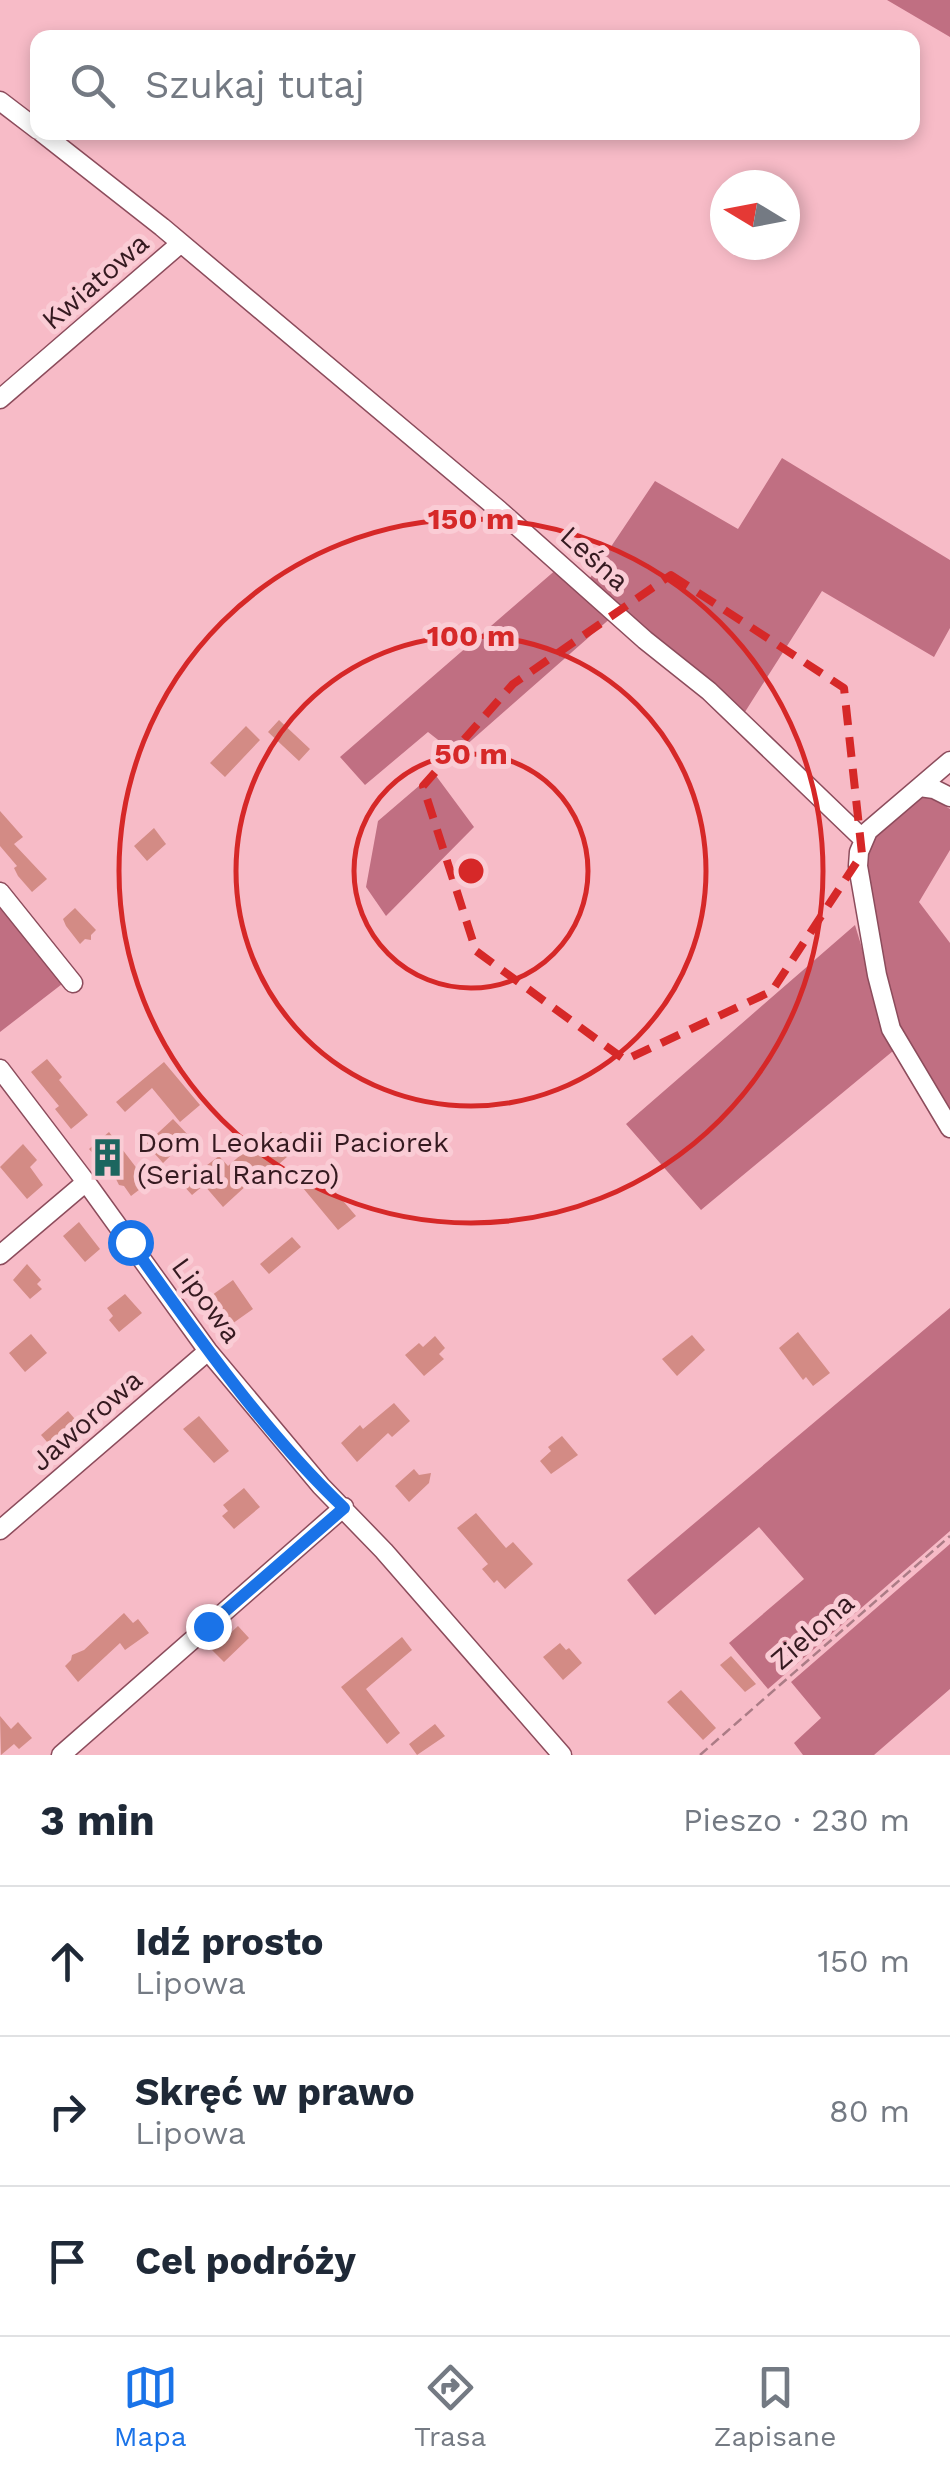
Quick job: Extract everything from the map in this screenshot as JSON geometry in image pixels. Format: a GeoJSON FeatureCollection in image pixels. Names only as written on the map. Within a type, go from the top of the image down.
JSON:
{"type":"FeatureCollection","features":[{"type":"Feature","properties":{"kind":"street","name":"Leśna"},"geometry":{"type":"LineString","coordinates":[[0,102],[30,124]]}},
{"type":"Feature","properties":{"kind":"street","name":"Leśna"},"geometry":{"type":"LineString","coordinates":[[51,140],[181,243],[499,510],[709,692],[863,839]]}},
{"type":"Feature","properties":{"kind":"street","name":"Kwiatowa"},"geometry":{"type":"LineString","coordinates":[[0,399],[181,243]]}},
{"type":"Feature","properties":{"kind":"street"},"geometry":{"type":"LineString","coordinates":[[950,761],[873,826],[859,852],[858,878],[891,1029],[950,1128]]}},
{"type":"Feature","properties":{"kind":"street"},"geometry":{"type":"LineString","coordinates":[[920,787],[950,798]]}},
{"type":"Feature","properties":{"kind":"street"},"geometry":{"type":"LineString","coordinates":[[0,892],[72,983]]}},
{"type":"Feature","properties":{"kind":"street","name":"Lipowa"},"geometry":{"type":"LineString","coordinates":[[0,1069],[208,1351],[321,1486],[562,1755]]}},
{"type":"Feature","properties":{"kind":"street"},"geometry":{"type":"LineString","coordinates":[[0,1255],[86,1182]]}},
{"type":"Feature","properties":{"kind":"street","name":"Jaworowa"},"geometry":{"type":"LineString","coordinates":[[0,1530],[208,1351]]}},
{"type":"Feature","properties":{"kind":"street"},"geometry":{"type":"LineString","coordinates":[[61,1755],[344,1508]]}},
{"type":"Feature","properties":{"kind":"path","name":"Zielona"},"geometry":{"type":"LineString","coordinates":[[700,1755],[950,1536]]}},
{"type":"Feature","properties":{"kind":"highlighted area"},"geometry":{"type":"Polygon","coordinates":[[[671,575],[844,688],[862,854],[772,991],[625,1060],[476,951],[423,786],[513,684],[671,575]]]}},
{"type":"Feature","properties":{"kind":"shaded area"},"geometry":{"type":"Polygon","coordinates":[[[887,0],[950,0],[950,37],[887,0]]]}},
{"type":"Feature","properties":{"kind":"shaded area"},"geometry":{"type":"Polygon","coordinates":[[[782,458],[950,560],[950,628],[934,657],[822,591],[743,715],[588,581],[655,481],[738,529],[782,458]]]}},
{"type":"Feature","properties":{"kind":"shaded area"},"geometry":{"type":"Polygon","coordinates":[[[558,568],[613,616],[456,754],[428,732],[365,785],[340,757],[558,568]]]}},
{"type":"Feature","properties":{"kind":"shaded area"},"geometry":{"type":"Polygon","coordinates":[[[434,773],[474,827],[386,916],[366,887],[378,821],[434,773]]]}},
{"type":"Feature","properties":{"kind":"shaded area"},"geometry":{"type":"Polygon","coordinates":[[[925,794],[950,809],[950,850],[919,902],[950,943],[950,1120],[900,1040],[864,870],[871,839],[925,794]]]}},
{"type":"Feature","properties":{"kind":"shaded area"},"geometry":{"type":"Polygon","coordinates":[[[0,902],[66,981],[0,1032],[0,902]]]}},
{"type":"Feature","properties":{"kind":"shaded area"},"geometry":{"type":"Polygon","coordinates":[[[855,925],[893,1051],[701,1210],[626,1124],[855,925]]]}},
{"type":"Feature","properties":{"kind":"shaded area"},"geometry":{"type":"Polygon","coordinates":[[[950,1308],[950,1531],[768,1689],[729,1643],[804,1579],[759,1527],[655,1615],[627,1580],[950,1308]]]}},
{"type":"Feature","properties":{"kind":"shaded area"},"geometry":{"type":"Polygon","coordinates":[[[950,1544],[950,1689],[874,1755],[803,1755],[794,1743],[821,1718],[791,1682],[950,1544]]]}},
{"type":"Feature","properties":{"kind":"building"},"geometry":{"type":"Polygon","coordinates":[[[279,720],[310,749],[299,761],[268,732],[279,720]]]}},
{"type":"Feature","properties":{"kind":"building"},"geometry":{"type":"Polygon","coordinates":[[[246,726],[260,740],[225,777],[210,763],[246,726]]]}},
{"type":"Feature","properties":{"kind":"building"},"geometry":{"type":"Polygon","coordinates":[[[0,811],[23,837],[14,844],[47,879],[32,892],[0,846],[0,811]]]}},
{"type":"Feature","properties":{"kind":"building"},"geometry":{"type":"Polygon","coordinates":[[[154,828],[166,844],[147,861],[134,846],[154,828]]]}},
{"type":"Feature","properties":{"kind":"building"},"geometry":{"type":"Polygon","coordinates":[[[75,908],[96,930],[91,940],[80,944],[63,919],[75,908]]]}},
{"type":"Feature","properties":{"kind":"building"},"geometry":{"type":"Polygon","coordinates":[[[47,1059],[88,1115],[71,1129],[55,1109],[59,1106],[31,1072],[47,1059]]]}},
{"type":"Feature","properties":{"kind":"building"},"geometry":{"type":"Polygon","coordinates":[[[164,1062],[200,1105],[180,1122],[152,1088],[125,1112],[116,1102],[164,1062]]]}},
{"type":"Feature","properties":{"kind":"building"},"geometry":{"type":"Polygon","coordinates":[[[173,1119],[190,1137],[163,1163],[146,1144],[173,1119]]]}},
{"type":"Feature","properties":{"kind":"building"},"geometry":{"type":"Polygon","coordinates":[[[109,1132],[148,1183],[131,1196],[119,1185],[109,1165],[106,1168],[89,1149],[109,1132]]]}},
{"type":"Feature","properties":{"kind":"building"},"geometry":{"type":"Polygon","coordinates":[[[281,1132],[296,1149],[253,1187],[249,1183],[223,1207],[204,1185],[192,1195],[182,1184],[219,1156],[228,1166],[252,1145],[258,1152],[281,1132]]]}},
{"type":"Feature","properties":{"kind":"building"},"geometry":{"type":"Polygon","coordinates":[[[23,1144],[37,1160],[30,1167],[43,1185],[27,1199],[0,1167],[23,1144]]]}},
{"type":"Feature","properties":{"kind":"building"},"geometry":{"type":"Polygon","coordinates":[[[315,1168],[356,1216],[338,1230],[298,1182],[315,1168]]]}},
{"type":"Feature","properties":{"kind":"building"},"geometry":{"type":"Polygon","coordinates":[[[79,1222],[100,1249],[85,1262],[63,1236],[79,1222]]]}},
{"type":"Feature","properties":{"kind":"building"},"geometry":{"type":"Polygon","coordinates":[[[292,1237],[301,1247],[269,1274],[260,1264],[292,1237]]]}},
{"type":"Feature","properties":{"kind":"building"},"geometry":{"type":"Polygon","coordinates":[[[27,1264],[41,1280],[37,1284],[42,1289],[30,1299],[13,1280],[27,1264]]]}},
{"type":"Feature","properties":{"kind":"building"},"geometry":{"type":"Polygon","coordinates":[[[233,1280],[253,1309],[229,1326],[208,1298],[233,1280]]]}},
{"type":"Feature","properties":{"kind":"building"},"geometry":{"type":"Polygon","coordinates":[[[125,1294],[142,1313],[119,1332],[109,1320],[113,1316],[107,1308],[125,1294]]]}},
{"type":"Feature","properties":{"kind":"building"},"geometry":{"type":"Polygon","coordinates":[[[798,1332],[830,1373],[813,1386],[806,1377],[803,1380],[779,1348],[798,1332]]]}},
{"type":"Feature","properties":{"kind":"building"},"geometry":{"type":"Polygon","coordinates":[[[31,1334],[47,1353],[25,1372],[9,1353],[31,1334]]]}},
{"type":"Feature","properties":{"kind":"building"},"geometry":{"type":"Polygon","coordinates":[[[692,1335],[705,1350],[677,1376],[662,1359],[692,1335]]]}},
{"type":"Feature","properties":{"kind":"building"},"geometry":{"type":"Polygon","coordinates":[[[435,1336],[445,1348],[439,1354],[444,1359],[424,1376],[405,1355],[435,1336]]]}},
{"type":"Feature","properties":{"kind":"building"},"geometry":{"type":"Polygon","coordinates":[[[394,1403],[410,1421],[392,1437],[388,1433],[357,1462],[341,1443],[394,1403]]]}},
{"type":"Feature","properties":{"kind":"building"},"geometry":{"type":"Polygon","coordinates":[[[68,1411],[80,1425],[55,1451],[41,1435],[68,1411]]]}},
{"type":"Feature","properties":{"kind":"building"},"geometry":{"type":"Polygon","coordinates":[[[199,1416],[229,1451],[214,1463],[183,1429],[199,1416]]]}},
{"type":"Feature","properties":{"kind":"building"},"geometry":{"type":"Polygon","coordinates":[[[562,1436],[578,1455],[551,1474],[540,1461],[551,1451],[548,1447],[562,1436]]]}},
{"type":"Feature","properties":{"kind":"building"},"geometry":{"type":"Polygon","coordinates":[[[414,1469],[419,1475],[431,1473],[429,1483],[409,1502],[395,1486],[414,1469]]]}},
{"type":"Feature","properties":{"kind":"building"},"geometry":{"type":"Polygon","coordinates":[[[244,1488],[260,1507],[234,1529],[222,1516],[228,1511],[223,1505],[244,1488]]]}},
{"type":"Feature","properties":{"kind":"building"},"geometry":{"type":"Polygon","coordinates":[[[476,1513],[506,1548],[513,1542],[533,1564],[505,1589],[482,1569],[488,1564],[457,1528],[476,1513]]]}},
{"type":"Feature","properties":{"kind":"building"},"geometry":{"type":"Polygon","coordinates":[[[124,1613],[133,1623],[138,1619],[149,1633],[125,1650],[120,1643],[78,1682],[65,1666],[72,1655],[84,1650],[124,1613]]]}},
{"type":"Feature","properties":{"kind":"building"},"geometry":{"type":"Polygon","coordinates":[[[238,1626],[249,1638],[224,1662],[212,1650],[238,1626]]]}},
{"type":"Feature","properties":{"kind":"building"},"geometry":{"type":"Polygon","coordinates":[[[402,1637],[412,1650],[366,1689],[400,1733],[387,1744],[341,1687],[402,1637]]]}},
{"type":"Feature","properties":{"kind":"building"},"geometry":{"type":"Polygon","coordinates":[[[560,1643],[582,1663],[563,1680],[543,1657],[560,1643]]]}},
{"type":"Feature","properties":{"kind":"building"},"geometry":{"type":"Polygon","coordinates":[[[731,1656],[756,1684],[745,1692],[720,1665],[731,1656]]]}},
{"type":"Feature","properties":{"kind":"building"},"geometry":{"type":"Polygon","coordinates":[[[681,1690],[716,1728],[703,1740],[667,1702],[681,1690]]]}},
{"type":"Feature","properties":{"kind":"building"},"geometry":{"type":"Polygon","coordinates":[[[0,1716],[11,1729],[18,1722],[32,1738],[19,1749],[14,1744],[1,1755],[0,1716]]]}},
{"type":"Feature","properties":{"kind":"building"},"geometry":{"type":"Polygon","coordinates":[[[435,1724],[445,1736],[417,1755],[409,1744],[435,1724]]]}},
{"type":"Feature","properties":{"kind":"place","name":"Dom Leokadii Paciorek (Serial Ranczo)"},"geometry":{"type":"Point","coordinates":[107,1158]}},
{"type":"Feature","properties":{"kind":"route"},"geometry":{"type":"LineString","coordinates":[[130,1242],[208,1351],[344,1508],[208,1626]]}}]}
